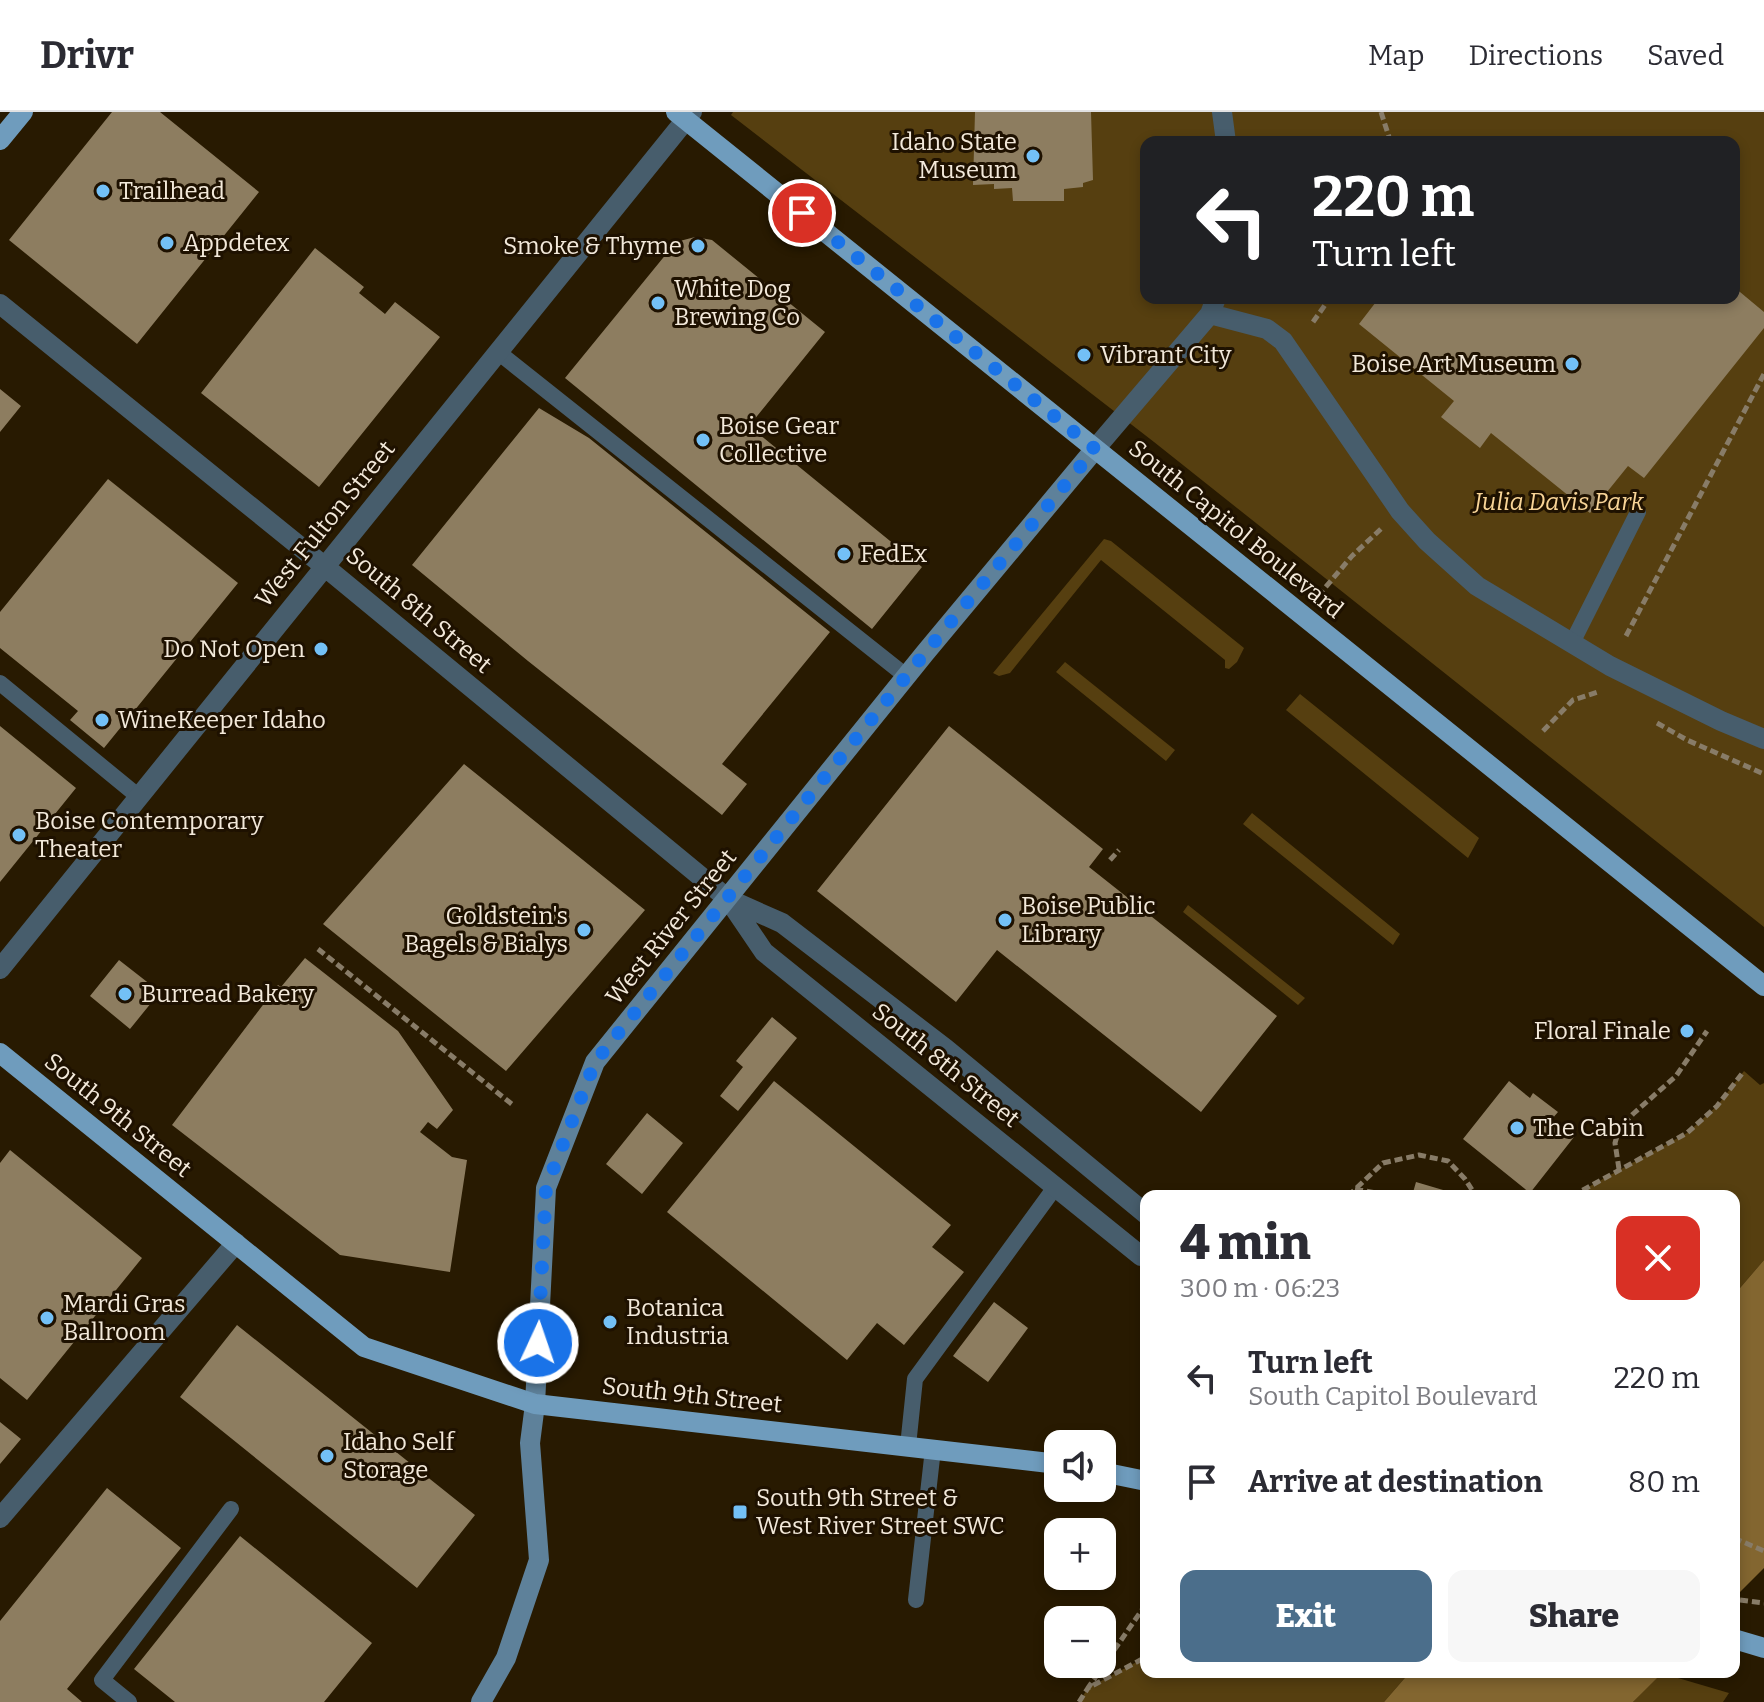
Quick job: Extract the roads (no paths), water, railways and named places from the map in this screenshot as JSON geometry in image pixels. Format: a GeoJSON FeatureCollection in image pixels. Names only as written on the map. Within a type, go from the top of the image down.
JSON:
{"type":"FeatureCollection","features":[{"type":"Feature","properties":{"kind":"main road"},"geometry":{"type":"LineString","coordinates":[[0,140],[23,112]]}},
{"type":"Feature","properties":{"kind":"main road","name":"South Capitol Boulevard"},"geometry":{"type":"LineString","coordinates":[[684,115],[1764,986]]}},
{"type":"Feature","properties":{"kind":"main road","name":"West River Street"},"geometry":{"type":"LineString","coordinates":[[481,1702],[506,1658],[539,1560],[530,1443],[535,1404],[546,1188],[595,1062],[906,676],[1095,449]]}},
{"type":"Feature","properties":{"kind":"main road","name":"South 9th Street"},"geometry":{"type":"LineString","coordinates":[[0,1053],[364,1347],[535,1404],[1044,1462]]}},
{"type":"Feature","properties":{"kind":"main road"},"geometry":{"type":"LineString","coordinates":[[1116,1475],[1140,1480]]}},
{"type":"Feature","properties":{"kind":"main road"},"geometry":{"type":"LineString","coordinates":[[1740,1641],[1764,1648]]}},
{"type":"Feature","properties":{"kind":"street"},"geometry":{"type":"LineString","coordinates":[[1222,112],[1225,136]]}},
{"type":"Feature","properties":{"kind":"street","name":"West Fulton Street"},"geometry":{"type":"LineString","coordinates":[[0,969],[498,352],[684,115]]}},
{"type":"Feature","properties":{"kind":"street","name":"South 8th Street"},"geometry":{"type":"LineString","coordinates":[[0,304],[728,899],[782,923],[946,1049],[1140,1209]]}},
{"type":"Feature","properties":{"kind":"street"},"geometry":{"type":"LineString","coordinates":[[1213,306],[1267,329],[1283,341],[1400,511],[1427,541],[1477,586],[1610,666],[1764,739]]}},
{"type":"Feature","properties":{"kind":"street","name":"West River Street"},"geometry":{"type":"LineString","coordinates":[[1095,449],[1213,306]]}},
{"type":"Feature","properties":{"kind":"street","name":"South 8th Street"},"geometry":{"type":"LineString","coordinates":[[728,899],[764,952],[1140,1255]]}},
{"type":"Feature","properties":{"kind":"street"},"geometry":{"type":"LineString","coordinates":[[0,1518],[236,1243]]}},
{"type":"Feature","properties":{"kind":"lane"},"geometry":{"type":"LineString","coordinates":[[498,352],[906,676]]}},
{"type":"Feature","properties":{"kind":"lane"},"geometry":{"type":"LineString","coordinates":[[1572,643],[1638,512]]}},
{"type":"Feature","properties":{"kind":"lane"},"geometry":{"type":"LineString","coordinates":[[0,683],[139,797]]}},
{"type":"Feature","properties":{"kind":"lane"},"geometry":{"type":"LineString","coordinates":[[908,1446],[915,1379],[1056,1186]]}},
{"type":"Feature","properties":{"kind":"lane"},"geometry":{"type":"LineString","coordinates":[[916,1600],[933,1449]]}},
{"type":"Feature","properties":{"kind":"lane"},"geometry":{"type":"LineString","coordinates":[[129,1702],[102,1680],[231,1509]]}},
{"type":"Feature","properties":{"kind":"place","name":"Idaho State Museum"},"geometry":{"type":"Point","coordinates":[1033,156]}},
{"type":"Feature","properties":{"kind":"place","name":"Trailhead"},"geometry":{"type":"Point","coordinates":[103,191]}},
{"type":"Feature","properties":{"kind":"place","name":"Appdetex"},"geometry":{"type":"Point","coordinates":[167,243]}},
{"type":"Feature","properties":{"kind":"place","name":"Smoke & Thyme"},"geometry":{"type":"Point","coordinates":[698,246]}},
{"type":"Feature","properties":{"kind":"place","name":"White Dog Brewing Co"},"geometry":{"type":"Point","coordinates":[658,303]}},
{"type":"Feature","properties":{"kind":"place","name":"Vibrant City"},"geometry":{"type":"Point","coordinates":[1084,355]}},
{"type":"Feature","properties":{"kind":"place","name":"Boise Art Museum"},"geometry":{"type":"Point","coordinates":[1572,364]}},
{"type":"Feature","properties":{"kind":"place","name":"Boise Gear Collective"},"geometry":{"type":"Point","coordinates":[703,440]}},
{"type":"Feature","properties":{"kind":"place","name":"FedEx"},"geometry":{"type":"Point","coordinates":[844,554]}},
{"type":"Feature","properties":{"kind":"place","name":"Do Not Open"},"geometry":{"type":"Point","coordinates":[321,649]}},
{"type":"Feature","properties":{"kind":"place","name":"WineKeeper Idaho"},"geometry":{"type":"Point","coordinates":[102,720]}},
{"type":"Feature","properties":{"kind":"place","name":"Boise Contemporary Theater"},"geometry":{"type":"Point","coordinates":[19,835]}},
{"type":"Feature","properties":{"kind":"place","name":"Boise Public Library"},"geometry":{"type":"Point","coordinates":[1005,920]}},
{"type":"Feature","properties":{"kind":"place","name":"Goldstein's Bagels & Bialys"},"geometry":{"type":"Point","coordinates":[584,930]}},
{"type":"Feature","properties":{"kind":"place","name":"Burread Bakery"},"geometry":{"type":"Point","coordinates":[125,994]}},
{"type":"Feature","properties":{"kind":"place","name":"Floral Finale"},"geometry":{"type":"Point","coordinates":[1687,1031]}},
{"type":"Feature","properties":{"kind":"place","name":"The Cabin"},"geometry":{"type":"Point","coordinates":[1517,1128]}},
{"type":"Feature","properties":{"kind":"place","name":"Mardi Gras Ballroom"},"geometry":{"type":"Point","coordinates":[47,1318]}},
{"type":"Feature","properties":{"kind":"place","name":"Botanica Industria"},"geometry":{"type":"Point","coordinates":[610,1322]}},
{"type":"Feature","properties":{"kind":"place","name":"Idaho Self Storage"},"geometry":{"type":"Point","coordinates":[327,1456]}},
{"type":"Feature","properties":{"kind":"place","name":"South 9th Street & West River Street SWC"},"geometry":{"type":"Point","coordinates":[740,1512]}},
{"type":"Feature","properties":{"kind":"park label","name":"Julia Davis Park"},"geometry":{"type":"Point","coordinates":[1559,502]}}]}
